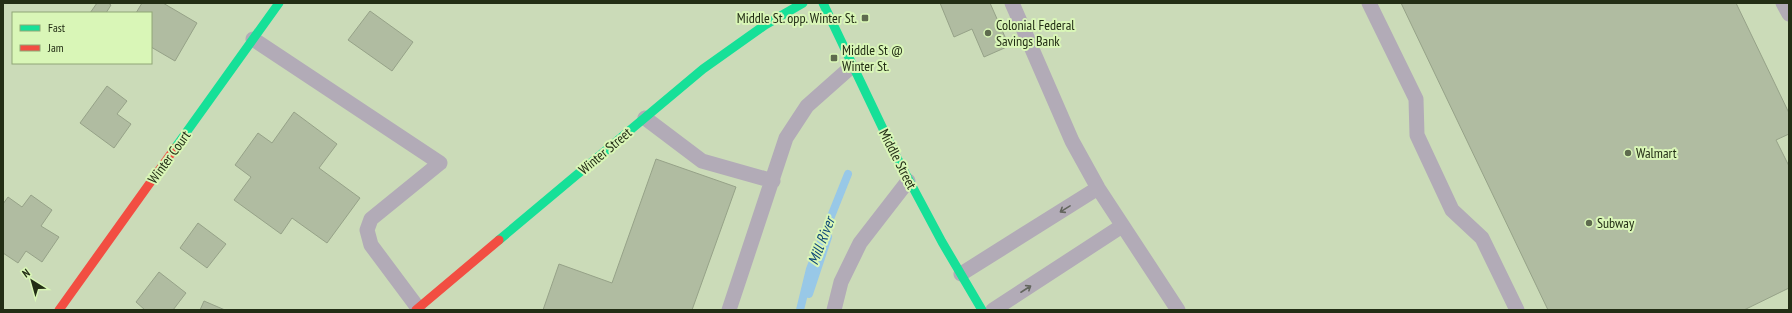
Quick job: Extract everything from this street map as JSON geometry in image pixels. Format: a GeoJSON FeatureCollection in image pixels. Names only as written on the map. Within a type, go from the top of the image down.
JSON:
{"type":"FeatureCollection","features":[{"type":"Feature","properties":{"kind":"main road","name":"Winter Court"},"geometry":{"type":"LineString","coordinates":[[59,310],[280,3]]}},
{"type":"Feature","properties":{"kind":"main road","name":"Winter Street"},"geometry":{"type":"LineString","coordinates":[[417,309],[703,69],[765,25],[803,3]]}},
{"type":"Feature","properties":{"kind":"main road","name":"Middle Street"},"geometry":{"type":"LineString","coordinates":[[823,3],[851,67],[908,181],[942,244],[982,310]]}},
{"type":"Feature","properties":{"kind":"lane"},"geometry":{"type":"LineString","coordinates":[[1012,3],[1072,141],[1098,188],[1178,310]]}},
{"type":"Feature","properties":{"kind":"lane"},"geometry":{"type":"LineString","coordinates":[[1369,3],[1416,100],[1416,135],[1449,204],[1452,210],[1482,238],[1517,310]]}},
{"type":"Feature","properties":{"kind":"lane"},"geometry":{"type":"LineString","coordinates":[[1783,3],[1789,14]]}},
{"type":"Feature","properties":{"kind":"lane"},"geometry":{"type":"LineString","coordinates":[[253,39],[440,163],[371,219],[367,230],[371,245],[417,309]]}},
{"type":"Feature","properties":{"kind":"lane"},"geometry":{"type":"LineString","coordinates":[[729,310],[786,138],[807,106],[851,67]]}},
{"type":"Feature","properties":{"kind":"lane"},"geometry":{"type":"LineString","coordinates":[[645,118],[702,161],[773,181]]}},
{"type":"Feature","properties":{"kind":"lane"},"geometry":{"type":"LineString","coordinates":[[834,310],[840,282],[860,243],[908,181]]}},
{"type":"Feature","properties":{"kind":"lane"},"geometry":{"type":"LineString","coordinates":[[961,274],[1098,188]]}},
{"type":"Feature","properties":{"kind":"lane"},"geometry":{"type":"LineString","coordinates":[[993,310],[1122,226]]}},
{"type":"Feature","properties":{"kind":"building"},"geometry":{"type":"Polygon","coordinates":[[[97,3],[108,3],[111,5],[107,12],[91,12],[97,3]]]}},
{"type":"Feature","properties":{"kind":"building"},"geometry":{"type":"Polygon","coordinates":[[[142,3],[163,3],[197,23],[175,61],[152,48],[152,12],[137,12],[142,3]]]}},
{"type":"Feature","properties":{"kind":"building","name":"Colonial Federal Savings Bank"},"geometry":{"type":"Polygon","coordinates":[[[940,3],[990,3],[1009,46],[984,57],[972,29],[954,37],[940,3]]]}},
{"type":"Feature","properties":{"kind":"building","name":"Walmart"},"geometry":{"type":"Polygon","coordinates":[[[1401,3],[1736,3],[1789,113],[1789,134],[1776,140],[1789,166],[1789,288],[1744,310],[1548,310],[1401,3]]]}},
{"type":"Feature","properties":{"kind":"building"},"geometry":{"type":"Polygon","coordinates":[[[370,11],[413,42],[392,71],[348,40],[370,11]]]}},
{"type":"Feature","properties":{"kind":"building"},"geometry":{"type":"Polygon","coordinates":[[[107,86],[127,101],[117,114],[131,124],[114,148],[80,123],[107,86]]]}},
{"type":"Feature","properties":{"kind":"building"},"geometry":{"type":"Polygon","coordinates":[[[294,112],[337,144],[319,168],[360,198],[327,243],[292,218],[281,234],[234,200],[251,177],[235,165],[258,133],[272,143],[294,112]]]}},
{"type":"Feature","properties":{"kind":"building"},"geometry":{"type":"Polygon","coordinates":[[[656,159],[736,187],[692,310],[543,310],[559,264],[612,283],[656,159]]]}},
{"type":"Feature","properties":{"kind":"building"},"geometry":{"type":"Polygon","coordinates":[[[31,195],[52,210],[41,226],[59,237],[42,262],[26,251],[18,263],[3,253],[3,204],[8,197],[22,207],[31,195]]]}},
{"type":"Feature","properties":{"kind":"building"},"geometry":{"type":"Polygon","coordinates":[[[198,223],[226,244],[207,268],[180,248],[198,223]]]}},
{"type":"Feature","properties":{"kind":"building"},"geometry":{"type":"Polygon","coordinates":[[[159,272],[186,293],[173,310],[145,310],[136,302],[159,272]]]}},
{"type":"Feature","properties":{"kind":"building"},"geometry":{"type":"Polygon","coordinates":[[[204,301],[225,310],[200,310],[204,301]]]}},
{"type":"Feature","properties":{"kind":"waterway","name":"Mill River"},"geometry":{"type":"LineString","coordinates":[[800,310],[810,269],[848,174]]}},
{"type":"Feature","properties":{"kind":"waterway"},"geometry":{"type":"LineString","coordinates":[[809,294],[828,237]]}},
{"type":"Feature","properties":{"kind":"traffic: fast"},"geometry":{"type":"LineString","coordinates":[[175,148],[279,3]]}},
{"type":"Feature","properties":{"kind":"traffic: fast"},"geometry":{"type":"LineString","coordinates":[[499,240],[703,69],[765,25],[803,3]]}},
{"type":"Feature","properties":{"kind":"traffic: fast"},"geometry":{"type":"LineString","coordinates":[[823,3],[895,154],[942,242],[982,310]]}},
{"type":"Feature","properties":{"kind":"traffic: jam"},"geometry":{"type":"LineString","coordinates":[[59,310],[175,148]]}},
{"type":"Feature","properties":{"kind":"traffic: jam"},"geometry":{"type":"LineString","coordinates":[[416,310],[499,240]]}},
{"type":"Feature","properties":{"kind":"place","name":"Middle St. opp. Winter St."},"geometry":{"type":"Point","coordinates":[865,18]}},
{"type":"Feature","properties":{"kind":"place","name":"Colonial Federal Savings Bank"},"geometry":{"type":"Point","coordinates":[988,33]}},
{"type":"Feature","properties":{"kind":"place","name":"Middle St @ Winter St."},"geometry":{"type":"Point","coordinates":[834,58]}},
{"type":"Feature","properties":{"kind":"place","name":"Walmart"},"geometry":{"type":"Point","coordinates":[1628,153]}},
{"type":"Feature","properties":{"kind":"place","name":"Subway"},"geometry":{"type":"Point","coordinates":[1589,223]}}]}
